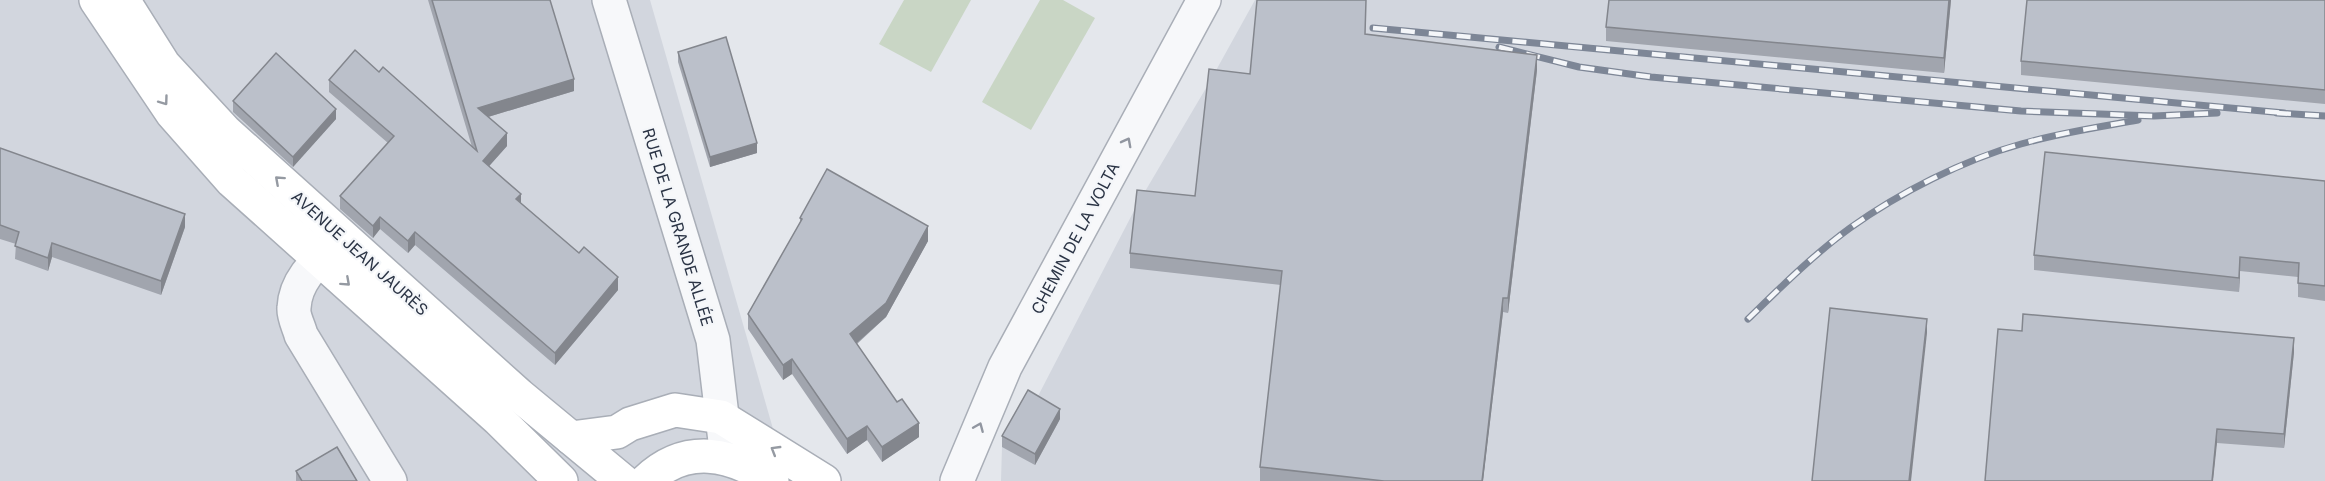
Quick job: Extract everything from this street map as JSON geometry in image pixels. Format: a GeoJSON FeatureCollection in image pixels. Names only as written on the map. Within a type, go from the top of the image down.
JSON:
{"type":"FeatureCollection","features":[{"type":"Feature","properties":{"kind":"main road","name":"AVENUE JEAN JAURÈS"},"geometry":{"type":"LineString","coordinates":[[96,0],[160,96],[203,151],[232,181],[498,418],[561,481]]}},
{"type":"Feature","properties":{"kind":"main road","name":"AVENUE JEAN JAURÈS"},"geometry":{"type":"LineString","coordinates":[[123,0],[164,65],[225,131],[519,395],[571,438],[608,477]]}},
{"type":"Feature","properties":{"kind":"main road"},"geometry":{"type":"LineString","coordinates":[[394,326],[414,323],[508,408],[576,462],[608,477],[606,449],[617,432]]}},
{"type":"Feature","properties":{"kind":"main road"},"geometry":{"type":"LineString","coordinates":[[571,438],[617,432],[630,424],[675,410],[721,417],[824,481]]}},
{"type":"Feature","properties":{"kind":"main road"},"geometry":{"type":"LineString","coordinates":[[646,481],[654,474],[688,456],[727,458],[754,468],[772,481]]}},
{"type":"Feature","properties":{"kind":"street","name":"RUE DE LA GRANDE ALLÉE"},"geometry":{"type":"LineString","coordinates":[[609,0],[713,340],[727,458]]}},
{"type":"Feature","properties":{"kind":"street","name":"CHEMIN DE LA VOLTA"},"geometry":{"type":"LineString","coordinates":[[957,481],[1005,367],[1204,0]]}},
{"type":"Feature","properties":{"kind":"street"},"geometry":{"type":"LineString","coordinates":[[375,267],[333,250],[320,259],[298,287],[293,309],[301,335],[390,481]]}},
{"type":"Feature","properties":{"kind":"shaded area"},"geometry":{"type":"Polygon","coordinates":[[[0,0],[650,0],[788,481],[0,481],[0,0]]]}},
{"type":"Feature","properties":{"kind":"shaded area"},"geometry":{"type":"Polygon","coordinates":[[[1255,0],[2325,0],[2325,481],[1001,481],[1002,447],[1037,398],[1137,205],[1255,0]]]}},
{"type":"Feature","properties":{"kind":"green space"},"geometry":{"type":"Polygon","coordinates":[[[904,0],[971,0],[931,72],[879,44],[904,0]]]}},
{"type":"Feature","properties":{"kind":"green space"},"geometry":{"type":"Polygon","coordinates":[[[1040,0],[1063,0],[1095,18],[1031,130],[982,102],[1040,0]]]}},
{"type":"Feature","properties":{"kind":"building"},"geometry":{"type":"Polygon","coordinates":[[[432,0],[550,0],[574,79],[478,108],[507,133],[483,161],[521,194],[516,199],[579,253],[584,247],[618,277],[555,353],[415,232],[408,241],[380,217],[373,226],[340,196],[394,136],[329,80],[355,50],[379,72],[383,67],[477,151],[432,0]]]}},
{"type":"Feature","properties":{"kind":"building"},"geometry":{"type":"Polygon","coordinates":[[[1257,0],[1366,0],[1365,34],[1537,55],[1508,298],[1503,298],[1482,481],[1384,481],[1260,467],[1282,271],[1130,253],[1137,190],[1195,196],[1209,69],[1250,74],[1257,0]]]}},
{"type":"Feature","properties":{"kind":"building"},"geometry":{"type":"Polygon","coordinates":[[[1609,0],[1949,0],[1944,58],[1606,27],[1609,0]]]}},
{"type":"Feature","properties":{"kind":"building"},"geometry":{"type":"Polygon","coordinates":[[[2027,0],[2325,0],[2325,90],[2021,61],[2027,0]]]}},
{"type":"Feature","properties":{"kind":"building"},"geometry":{"type":"Polygon","coordinates":[[[726,37],[757,143],[710,157],[678,52],[726,37]]]}},
{"type":"Feature","properties":{"kind":"building"},"geometry":{"type":"Polygon","coordinates":[[[276,53],[336,109],[293,157],[233,101],[276,53]]]}},
{"type":"Feature","properties":{"kind":"building"},"geometry":{"type":"Polygon","coordinates":[[[0,148],[185,214],[161,281],[52,243],[48,258],[15,246],[19,232],[0,225],[0,148]]]}},
{"type":"Feature","properties":{"kind":"building"},"geometry":{"type":"Polygon","coordinates":[[[2045,152],[2325,181],[2325,286],[2298,283],[2299,263],[2240,257],[2239,278],[2034,255],[2045,152]]]}},
{"type":"Feature","properties":{"kind":"building"},"geometry":{"type":"Polygon","coordinates":[[[827,169],[928,226],[886,303],[850,334],[897,402],[902,399],[919,423],[882,447],[867,426],[847,439],[792,359],[783,365],[748,314],[802,219],[800,218],[827,169]]]}},
{"type":"Feature","properties":{"kind":"building"},"geometry":{"type":"Polygon","coordinates":[[[1830,308],[1927,319],[1909,481],[1812,481],[1830,308]]]}},
{"type":"Feature","properties":{"kind":"building"},"geometry":{"type":"Polygon","coordinates":[[[2023,314],[2294,338],[2284,434],[2217,429],[2212,481],[1985,481],[1998,329],[2022,331],[2023,314]]]}},
{"type":"Feature","properties":{"kind":"building"},"geometry":{"type":"Polygon","coordinates":[[[1028,390],[1060,409],[1035,454],[1002,436],[1028,390]]]}},
{"type":"Feature","properties":{"kind":"building"},"geometry":{"type":"Polygon","coordinates":[[[337,447],[357,481],[302,481],[296,471],[337,447]]]}},
{"type":"Feature","properties":{"kind":"railway"},"geometry":{"type":"LineString","coordinates":[[1373,28],[2284,113]]}},
{"type":"Feature","properties":{"kind":"railway"},"geometry":{"type":"LineString","coordinates":[[1499,47],[1579,67],[1651,77],[2021,111],[2154,116],[2217,113]]}},
{"type":"Feature","properties":{"kind":"railway"},"geometry":{"type":"LineString","coordinates":[[2277,113],[2325,116]]}},
{"type":"Feature","properties":{"kind":"railway"},"geometry":{"type":"LineString","coordinates":[[1748,319],[1836,238],[1910,190],[1954,168],[2021,144],[2064,133],[2138,120]]}}]}
